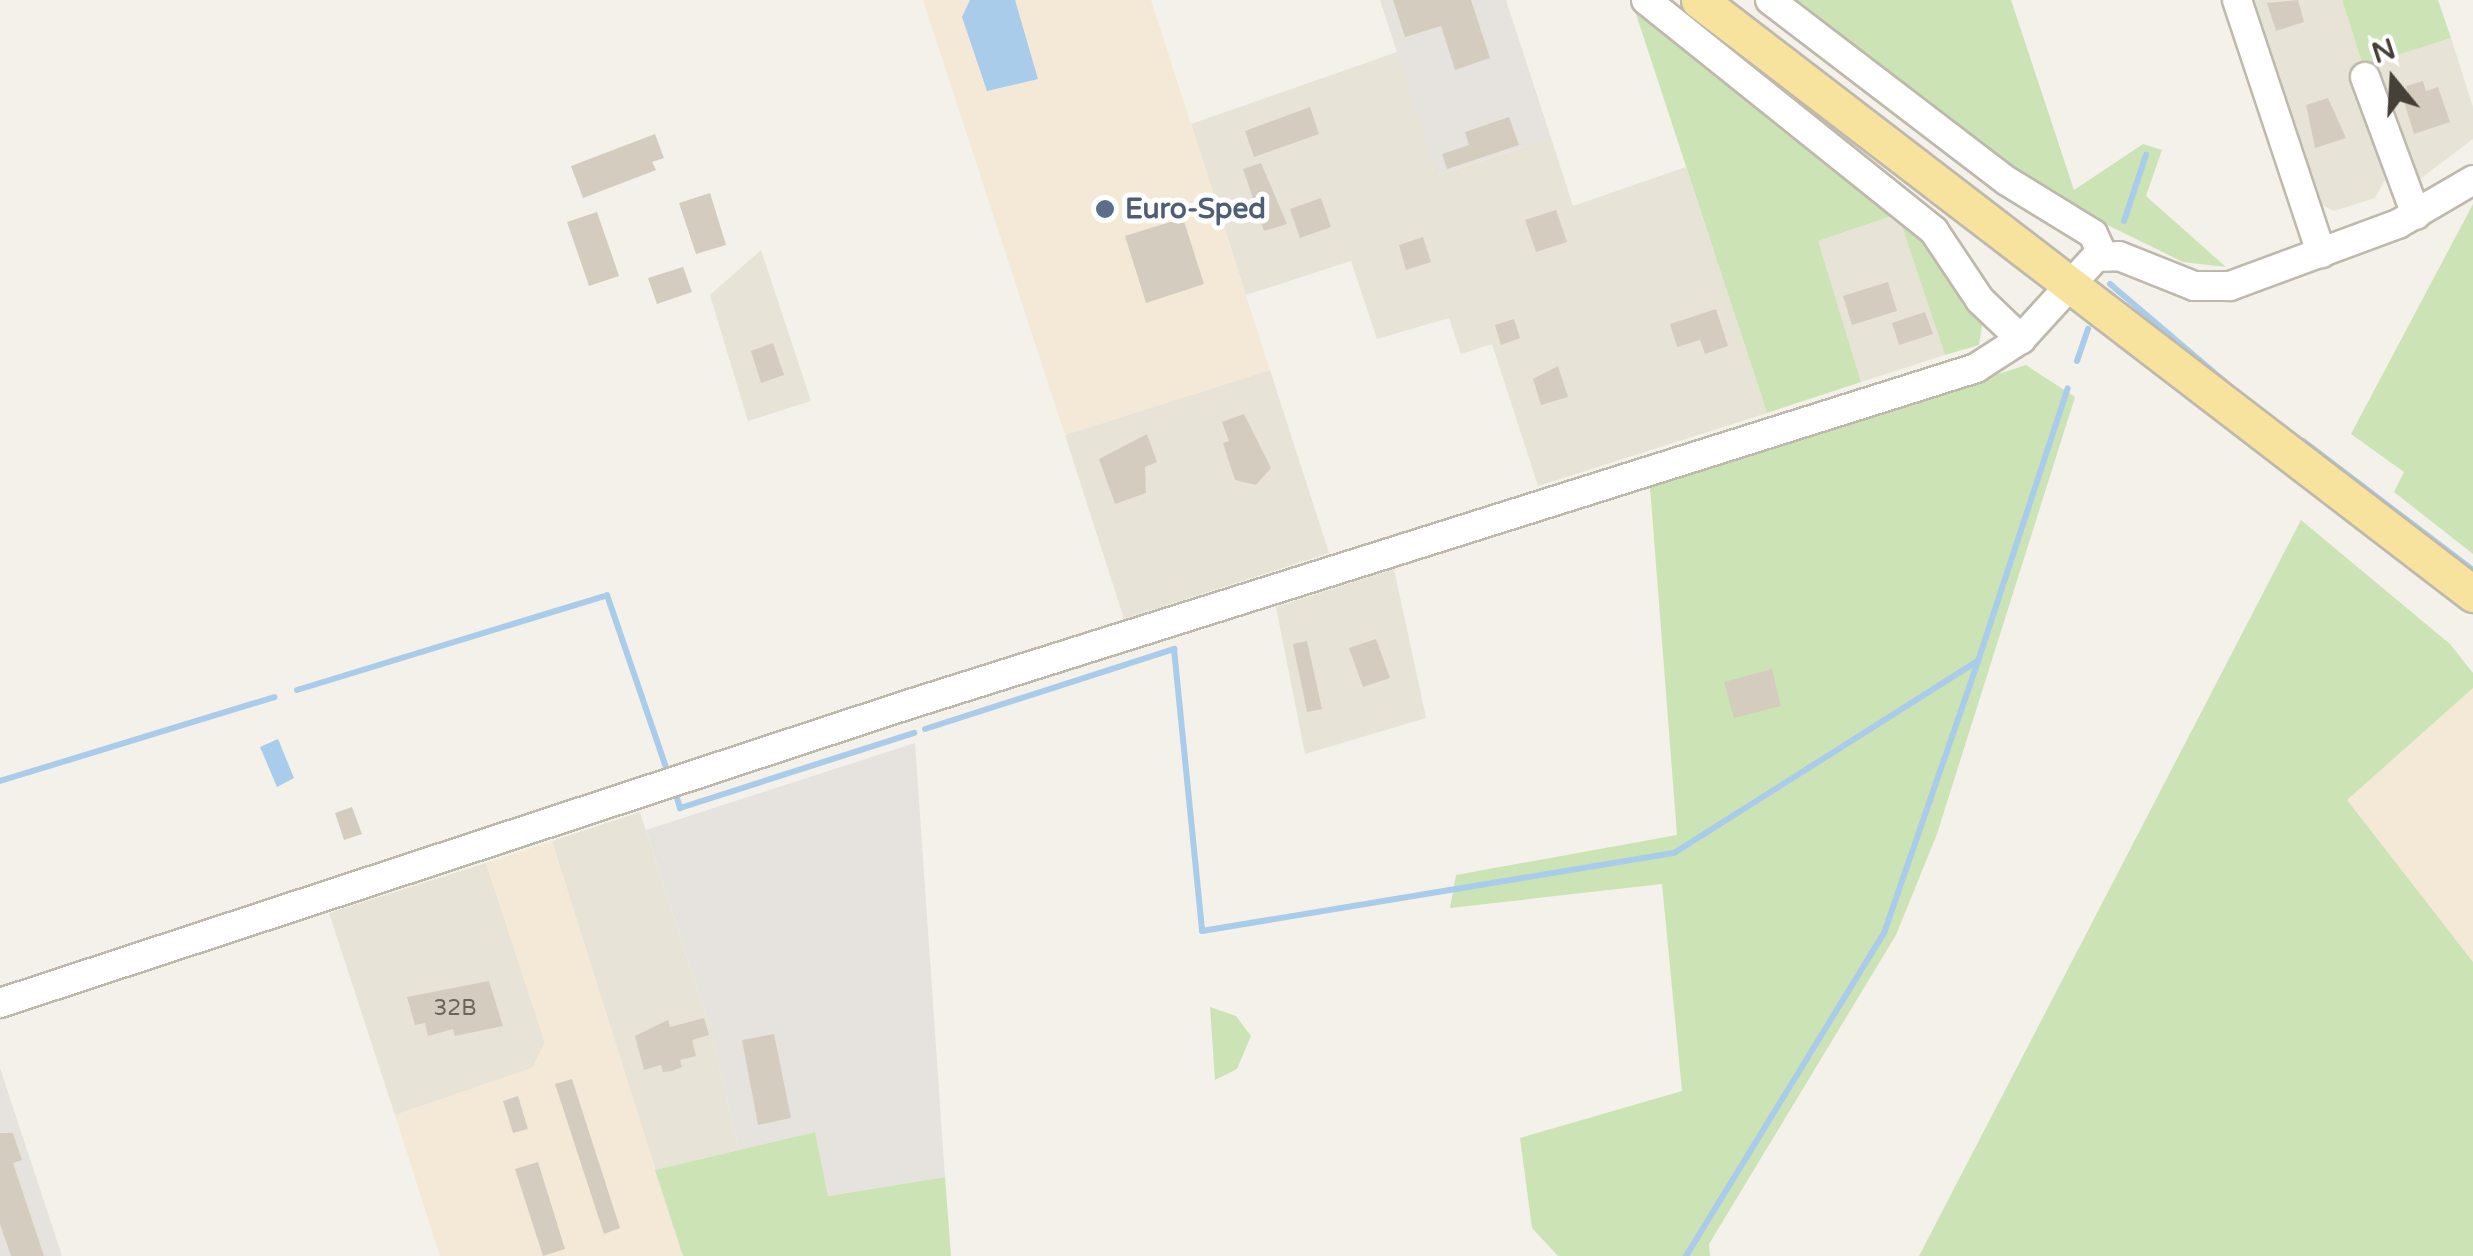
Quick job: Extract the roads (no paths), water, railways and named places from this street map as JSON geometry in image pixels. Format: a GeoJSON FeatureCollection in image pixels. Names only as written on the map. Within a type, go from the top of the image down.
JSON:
{"type":"FeatureCollection","features":[{"type":"Feature","properties":{"kind":"main road"},"geometry":{"type":"LineString","coordinates":[[1699,0],[2473,594]]}},
{"type":"Feature","properties":{"kind":"street"},"geometry":{"type":"LineString","coordinates":[[1646,0],[1934,230],[1980,300],[2014,334]]}},
{"type":"Feature","properties":{"kind":"street"},"geometry":{"type":"LineString","coordinates":[[1770,0],[2007,181],[2101,247],[2211,288],[2321,253],[2416,216],[2473,180]]}},
{"type":"Feature","properties":{"kind":"street"},"geometry":{"type":"LineString","coordinates":[[2236,0],[2321,253]]}},
{"type":"Feature","properties":{"kind":"street"},"geometry":{"type":"LineString","coordinates":[[2365,77],[2416,216]]}},
{"type":"Feature","properties":{"kind":"street"},"geometry":{"type":"LineString","coordinates":[[0,1002],[1944,374],[2014,334],[2061,277],[2073,249],[2101,247]]}},
{"type":"Feature","properties":{"kind":"water"},"geometry":{"type":"Polygon","coordinates":[[[970,0],[1015,0],[1038,79],[987,91],[962,17],[970,0]]]}},
{"type":"Feature","properties":{"kind":"water"},"geometry":{"type":"Polygon","coordinates":[[[278,739],[294,778],[277,787],[260,747],[278,739]]]}},
{"type":"Feature","properties":{"kind":"waterway"},"geometry":{"type":"LineString","coordinates":[[2124,221],[2146,155]]}},
{"type":"Feature","properties":{"kind":"waterway"},"geometry":{"type":"LineString","coordinates":[[2110,284],[2225,382]]}},
{"type":"Feature","properties":{"kind":"waterway"},"geometry":{"type":"LineString","coordinates":[[2077,361],[2088,329]]}},
{"type":"Feature","properties":{"kind":"waterway"},"geometry":{"type":"LineString","coordinates":[[925,729],[1174,649],[1202,931],[1674,853],[1978,661],[2068,388]]}},
{"type":"Feature","properties":{"kind":"waterway"},"geometry":{"type":"LineString","coordinates":[[2303,441],[2473,570]]}},
{"type":"Feature","properties":{"kind":"waterway"},"geometry":{"type":"LineString","coordinates":[[297,690],[607,595],[666,767]]}},
{"type":"Feature","properties":{"kind":"waterway"},"geometry":{"type":"LineString","coordinates":[[1686,1256],[1884,933],[1977,664]]}},
{"type":"Feature","properties":{"kind":"waterway"},"geometry":{"type":"LineString","coordinates":[[0,781],[274,697]]}},
{"type":"Feature","properties":{"kind":"waterway"},"geometry":{"type":"LineString","coordinates":[[676,795],[680,808],[914,733]]}},
{"type":"Feature","properties":{"kind":"place","name":"Euro-Sped"},"geometry":{"type":"Point","coordinates":[1105,209]}}]}
